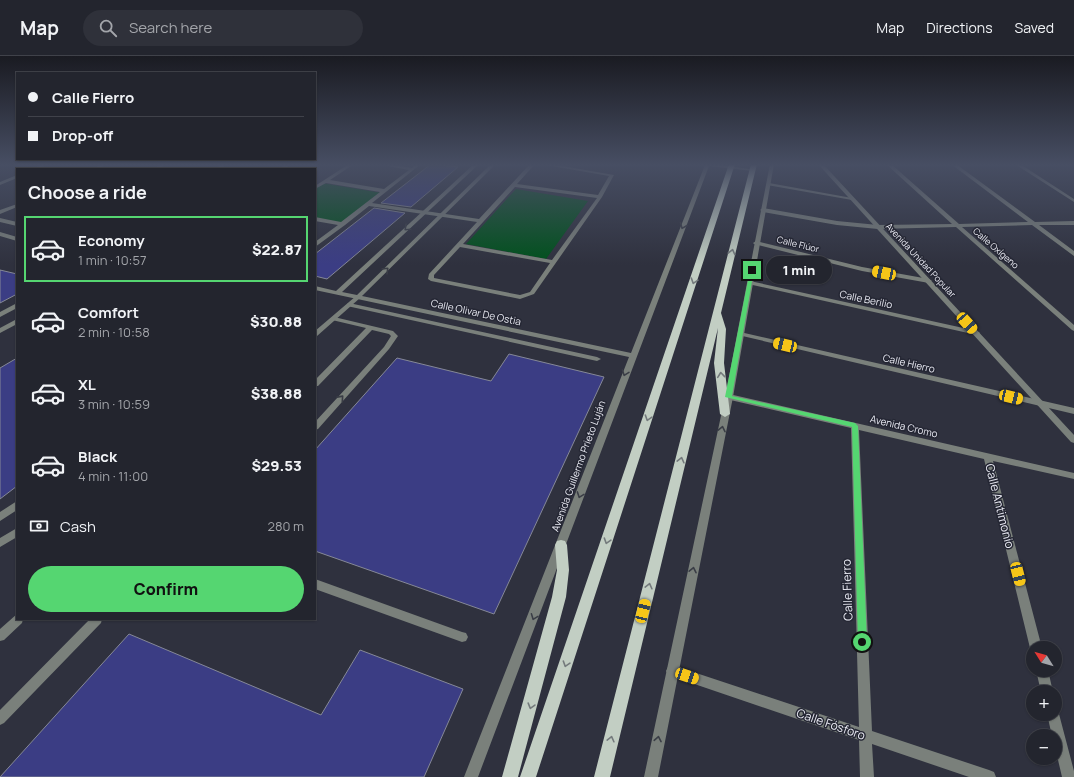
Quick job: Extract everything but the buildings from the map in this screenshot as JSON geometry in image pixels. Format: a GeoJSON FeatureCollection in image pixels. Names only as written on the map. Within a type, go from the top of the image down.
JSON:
{"type":"FeatureCollection","features":[{"type":"Feature","properties":{"kind":"main road"},"geometry":{"type":"LineString","coordinates":[[528,777],[723,198]]}},
{"type":"Feature","properties":{"kind":"main road"},"geometry":{"type":"LineString","coordinates":[[602,777],[745,198]]}},
{"type":"Feature","properties":{"kind":"main road"},"geometry":{"type":"LineString","coordinates":[[716,313],[722,329],[719,363],[725,414]]}},
{"type":"Feature","properties":{"kind":"main road"},"geometry":{"type":"LineString","coordinates":[[510,777],[559,597],[563,570],[561,545]]}},
{"type":"Feature","properties":{"kind":"street"},"geometry":{"type":"LineString","coordinates":[[316,244],[377,198]]}},
{"type":"Feature","properties":{"kind":"street"},"geometry":{"type":"LineString","coordinates":[[337,293],[440,198]]}},
{"type":"Feature","properties":{"kind":"street"},"geometry":{"type":"LineString","coordinates":[[316,334],[358,297],[460,198]]}},
{"type":"Feature","properties":{"kind":"street"},"geometry":{"type":"LineString","coordinates":[[502,198],[431,275],[432,279],[524,297],[532,293],[599,198]]}},
{"type":"Feature","properties":{"kind":"street","name":"Avenida Guillermo Prieto Luján"},"geometry":{"type":"LineString","coordinates":[[472,777],[693,198]]}},
{"type":"Feature","properties":{"kind":"street"},"geometry":{"type":"LineString","coordinates":[[651,777],[729,397],[756,243],[766,198]]}},
{"type":"Feature","properties":{"kind":"street"},"geometry":{"type":"LineString","coordinates":[[845,198],[852,199]]}},
{"type":"Feature","properties":{"kind":"street","name":"Calle Oxígeno"},"geometry":{"type":"LineString","coordinates":[[926,198],[1074,329]]}},
{"type":"Feature","properties":{"kind":"street"},"geometry":{"type":"LineString","coordinates":[[998,198],[1074,254]]}},
{"type":"Feature","properties":{"kind":"street","name":"Avenida Unidad Popular"},"geometry":{"type":"LineString","coordinates":[[852,199],[1074,440]]}},
{"type":"Feature","properties":{"kind":"street"},"geometry":{"type":"LineString","coordinates":[[374,200],[447,211],[482,219]]}},
{"type":"Feature","properties":{"kind":"street"},"geometry":{"type":"LineString","coordinates":[[368,204],[442,216],[482,219]]}},
{"type":"Feature","properties":{"kind":"street"},"geometry":{"type":"LineString","coordinates":[[0,212],[16,205]]}},
{"type":"Feature","properties":{"kind":"street"},"geometry":{"type":"LineString","coordinates":[[763,210],[837,223],[878,227],[1074,223]]}},
{"type":"Feature","properties":{"kind":"street"},"geometry":{"type":"LineString","coordinates":[[316,219],[343,224]]}},
{"type":"Feature","properties":{"kind":"street"},"geometry":{"type":"LineString","coordinates":[[0,220],[16,224]]}},
{"type":"Feature","properties":{"kind":"street"},"geometry":{"type":"LineString","coordinates":[[0,234],[16,238]]}},
{"type":"Feature","properties":{"kind":"street","name":"Calle Flúor"},"geometry":{"type":"LineString","coordinates":[[756,243],[862,269],[929,281]]}},
{"type":"Feature","properties":{"kind":"street"},"geometry":{"type":"LineString","coordinates":[[459,244],[554,262]]}},
{"type":"Feature","properties":{"kind":"street","name":"Calle Berilio"},"geometry":{"type":"LineString","coordinates":[[750,283],[977,334]]}},
{"type":"Feature","properties":{"kind":"street","name":"Calle Olivar De Ostia"},"geometry":{"type":"LineString","coordinates":[[316,288],[632,355]]}},
{"type":"Feature","properties":{"kind":"street"},"geometry":{"type":"LineString","coordinates":[[349,305],[597,359]]}},
{"type":"Feature","properties":{"kind":"street"},"geometry":{"type":"LineString","coordinates":[[0,315],[16,306]]}},
{"type":"Feature","properties":{"kind":"street"},"geometry":{"type":"LineString","coordinates":[[316,426],[394,339],[394,334],[391,332],[334,319]]}},
{"type":"Feature","properties":{"kind":"street"},"geometry":{"type":"LineString","coordinates":[[0,331],[15,322]]}},
{"type":"Feature","properties":{"kind":"street"},"geometry":{"type":"LineString","coordinates":[[316,383],[371,327]]}},
{"type":"Feature","properties":{"kind":"street","name":"Calle Hierro"},"geometry":{"type":"LineString","coordinates":[[740,334],[1041,404],[1074,410]]}},
{"type":"Feature","properties":{"kind":"street","name":"Avenida Cromo"},"geometry":{"type":"LineString","coordinates":[[729,397],[1074,476]]}},
{"type":"Feature","properties":{"kind":"street","name":"Calle Fierro"},"geometry":{"type":"LineString","coordinates":[[855,426],[867,777]]}},
{"type":"Feature","properties":{"kind":"street","name":"Calle Antimonio"},"geometry":{"type":"LineString","coordinates":[[988,457],[1034,641]]}},
{"type":"Feature","properties":{"kind":"street"},"geometry":{"type":"LineString","coordinates":[[0,516],[16,506]]}},
{"type":"Feature","properties":{"kind":"street"},"geometry":{"type":"LineString","coordinates":[[0,543],[16,533]]}},
{"type":"Feature","properties":{"kind":"street"},"geometry":{"type":"LineString","coordinates":[[316,584],[462,637]]}},
{"type":"Feature","properties":{"kind":"street"},"geometry":{"type":"LineString","coordinates":[[0,636],[17,620]]}},
{"type":"Feature","properties":{"kind":"street"},"geometry":{"type":"LineString","coordinates":[[0,719],[96,620]]}},
{"type":"Feature","properties":{"kind":"street","name":"Calle Fósforo"},"geometry":{"type":"LineString","coordinates":[[672,671],[990,777]]}},
{"type":"Feature","properties":{"kind":"street"},"geometry":{"type":"LineString","coordinates":[[1055,721],[1069,777]]}},
{"type":"Feature","properties":{"kind":"green space"},"geometry":{"type":"Polygon","coordinates":[[[316,198],[376,198],[343,224],[316,219],[316,198]]]}},
{"type":"Feature","properties":{"kind":"green space"},"geometry":{"type":"Polygon","coordinates":[[[508,198],[568,198],[588,201],[546,259],[466,244],[508,198]]]}},
{"type":"Feature","properties":{"kind":"route"},"geometry":{"type":"LineString","coordinates":[[752,270],[729,397],[855,426],[862,642]]}}]}
